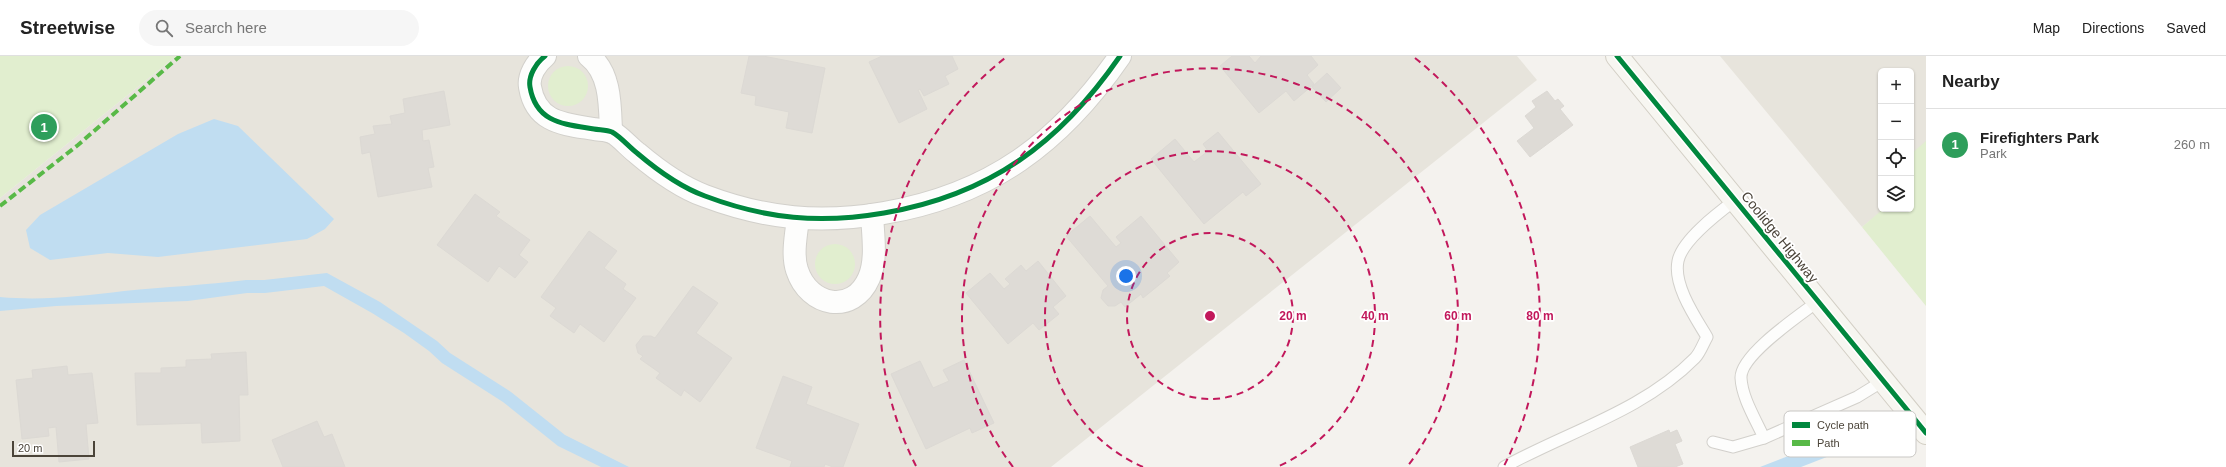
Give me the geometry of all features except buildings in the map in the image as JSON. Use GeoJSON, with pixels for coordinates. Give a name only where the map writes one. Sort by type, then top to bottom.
{"type":"FeatureCollection","features":[{"type":"Feature","properties":{"kind":"street"},"geometry":{"type":"LineString","coordinates":[[545,56],[534,69],[529,84],[535,105],[542,114],[567,124],[611,132],[671,179],[703,196],[743,209],[798,219],[834,220],[918,207],[950,197],[983,183],[1015,163],[1072,117],[1120,56]]}},
{"type":"Feature","properties":{"kind":"street"},"geometry":{"type":"LineString","coordinates":[[589,56],[602,69],[606,81],[610,107],[611,132]]}},
{"type":"Feature","properties":{"kind":"street","name":"Coolidge Highway"},"geometry":{"type":"LineString","coordinates":[[1617,56],[1908,411]]}},
{"type":"Feature","properties":{"kind":"street"},"geometry":{"type":"LineString","coordinates":[[798,219],[795,251],[797,269],[802,282],[810,292],[823,301],[836,302],[850,299],[863,290],[870,278],[873,266],[872,215]]}},
{"type":"Feature","properties":{"kind":"street","name":"Coolidge Highway"},"geometry":{"type":"LineString","coordinates":[[1916,421],[1926,433]]}},
{"type":"Feature","properties":{"kind":"lane"},"geometry":{"type":"LineString","coordinates":[[1504,467],[1540,447],[1599,422],[1649,395],[1696,358],[1707,337],[1685,298],[1680,281],[1678,260],[1689,242],[1703,226],[1734,200]]}},
{"type":"Feature","properties":{"kind":"lane"},"geometry":{"type":"LineString","coordinates":[[1764,438],[1743,391],[1741,377],[1750,358],[1770,338],[1817,302]]}},
{"type":"Feature","properties":{"kind":"lane"},"geometry":{"type":"LineString","coordinates":[[1824,411],[1857,396],[1883,381]]}},
{"type":"Feature","properties":{"kind":"lane"},"geometry":{"type":"LineString","coordinates":[[1713,442],[1733,447],[1764,438],[1784,429]]}},
{"type":"Feature","properties":{"kind":"shaded area"},"geometry":{"type":"Polygon","coordinates":[[[176,56],[1517,56],[1537,80],[1051,467],[0,467],[0,198],[176,56]]]}},
{"type":"Feature","properties":{"kind":"shaded area"},"geometry":{"type":"Polygon","coordinates":[[[1720,56],[1926,56],[1926,174],[1914,184],[1914,68],[1878,68],[1878,212],[1880,212],[1862,227],[1720,56]]]}},
{"type":"Feature","properties":{"kind":"green space"},"geometry":{"type":"Polygon","coordinates":[[[0,56],[176,56],[0,198],[0,56]]]}},
{"type":"Feature","properties":{"kind":"green space"},"geometry":{"type":"Polygon","coordinates":[[[568,66],[576,68],[582,72],[586,78],[588,86],[586,94],[582,100],[576,104],[568,106],[560,104],[554,100],[550,94],[548,86],[550,78],[554,72],[560,68],[568,66]]]}},
{"type":"Feature","properties":{"kind":"green space"},"geometry":{"type":"Polygon","coordinates":[[[1926,141],[1926,306],[1862,227],[1880,212],[1914,212],[1914,151],[1926,141]]]}},
{"type":"Feature","properties":{"kind":"green space"},"geometry":{"type":"Polygon","coordinates":[[[835,244],[843,246],[849,250],[853,256],[855,264],[853,272],[849,278],[843,282],[835,284],[827,282],[821,278],[817,272],[815,264],[817,256],[821,250],[827,246],[835,244]]]}},
{"type":"Feature","properties":{"kind":"water"},"geometry":{"type":"Polygon","coordinates":[[[214,119],[238,126],[334,219],[325,229],[307,239],[158,257],[108,253],[50,260],[30,248],[26,230],[40,215],[178,134],[214,119]]]}},
{"type":"Feature","properties":{"kind":"water"},"geometry":{"type":"Polygon","coordinates":[[[327,273],[380,302],[437,341],[450,353],[511,392],[565,435],[629,467],[601,467],[558,446],[503,402],[442,363],[429,351],[404,333],[324,286],[265,293],[247,293],[188,301],[56,306],[0,311],[0,297],[32,298],[93,295],[327,273]]]}},
{"type":"Feature","properties":{"kind":"water"},"geometry":{"type":"Polygon","coordinates":[[[1786,457],[1827,457],[1801,467],[1760,467],[1786,457]]]}},
{"type":"Feature","properties":{"kind":"marked path"},"geometry":{"type":"LineString","coordinates":[[0,206],[78,145],[180,56]]}},
{"type":"Feature","properties":{"kind":"cycle path"},"geometry":{"type":"LineString","coordinates":[[545,56],[531,74],[530,87],[533,99],[538,108],[553,120],[612,132],[669,178],[705,196],[750,210],[815,219],[884,213],[922,205],[957,193],[989,178],[1019,160],[1047,139],[1073,115],[1097,87],[1120,56]]}},
{"type":"Feature","properties":{"kind":"cycle path"},"geometry":{"type":"LineString","coordinates":[[1617,56],[1908,411]]}},
{"type":"Feature","properties":{"kind":"cycle path"},"geometry":{"type":"LineString","coordinates":[[1916,421],[1926,433]]}},
{"type":"Feature","properties":{"kind":"place","name":"Firefighters Park"},"geometry":{"type":"Point","coordinates":[44,127]}}]}
